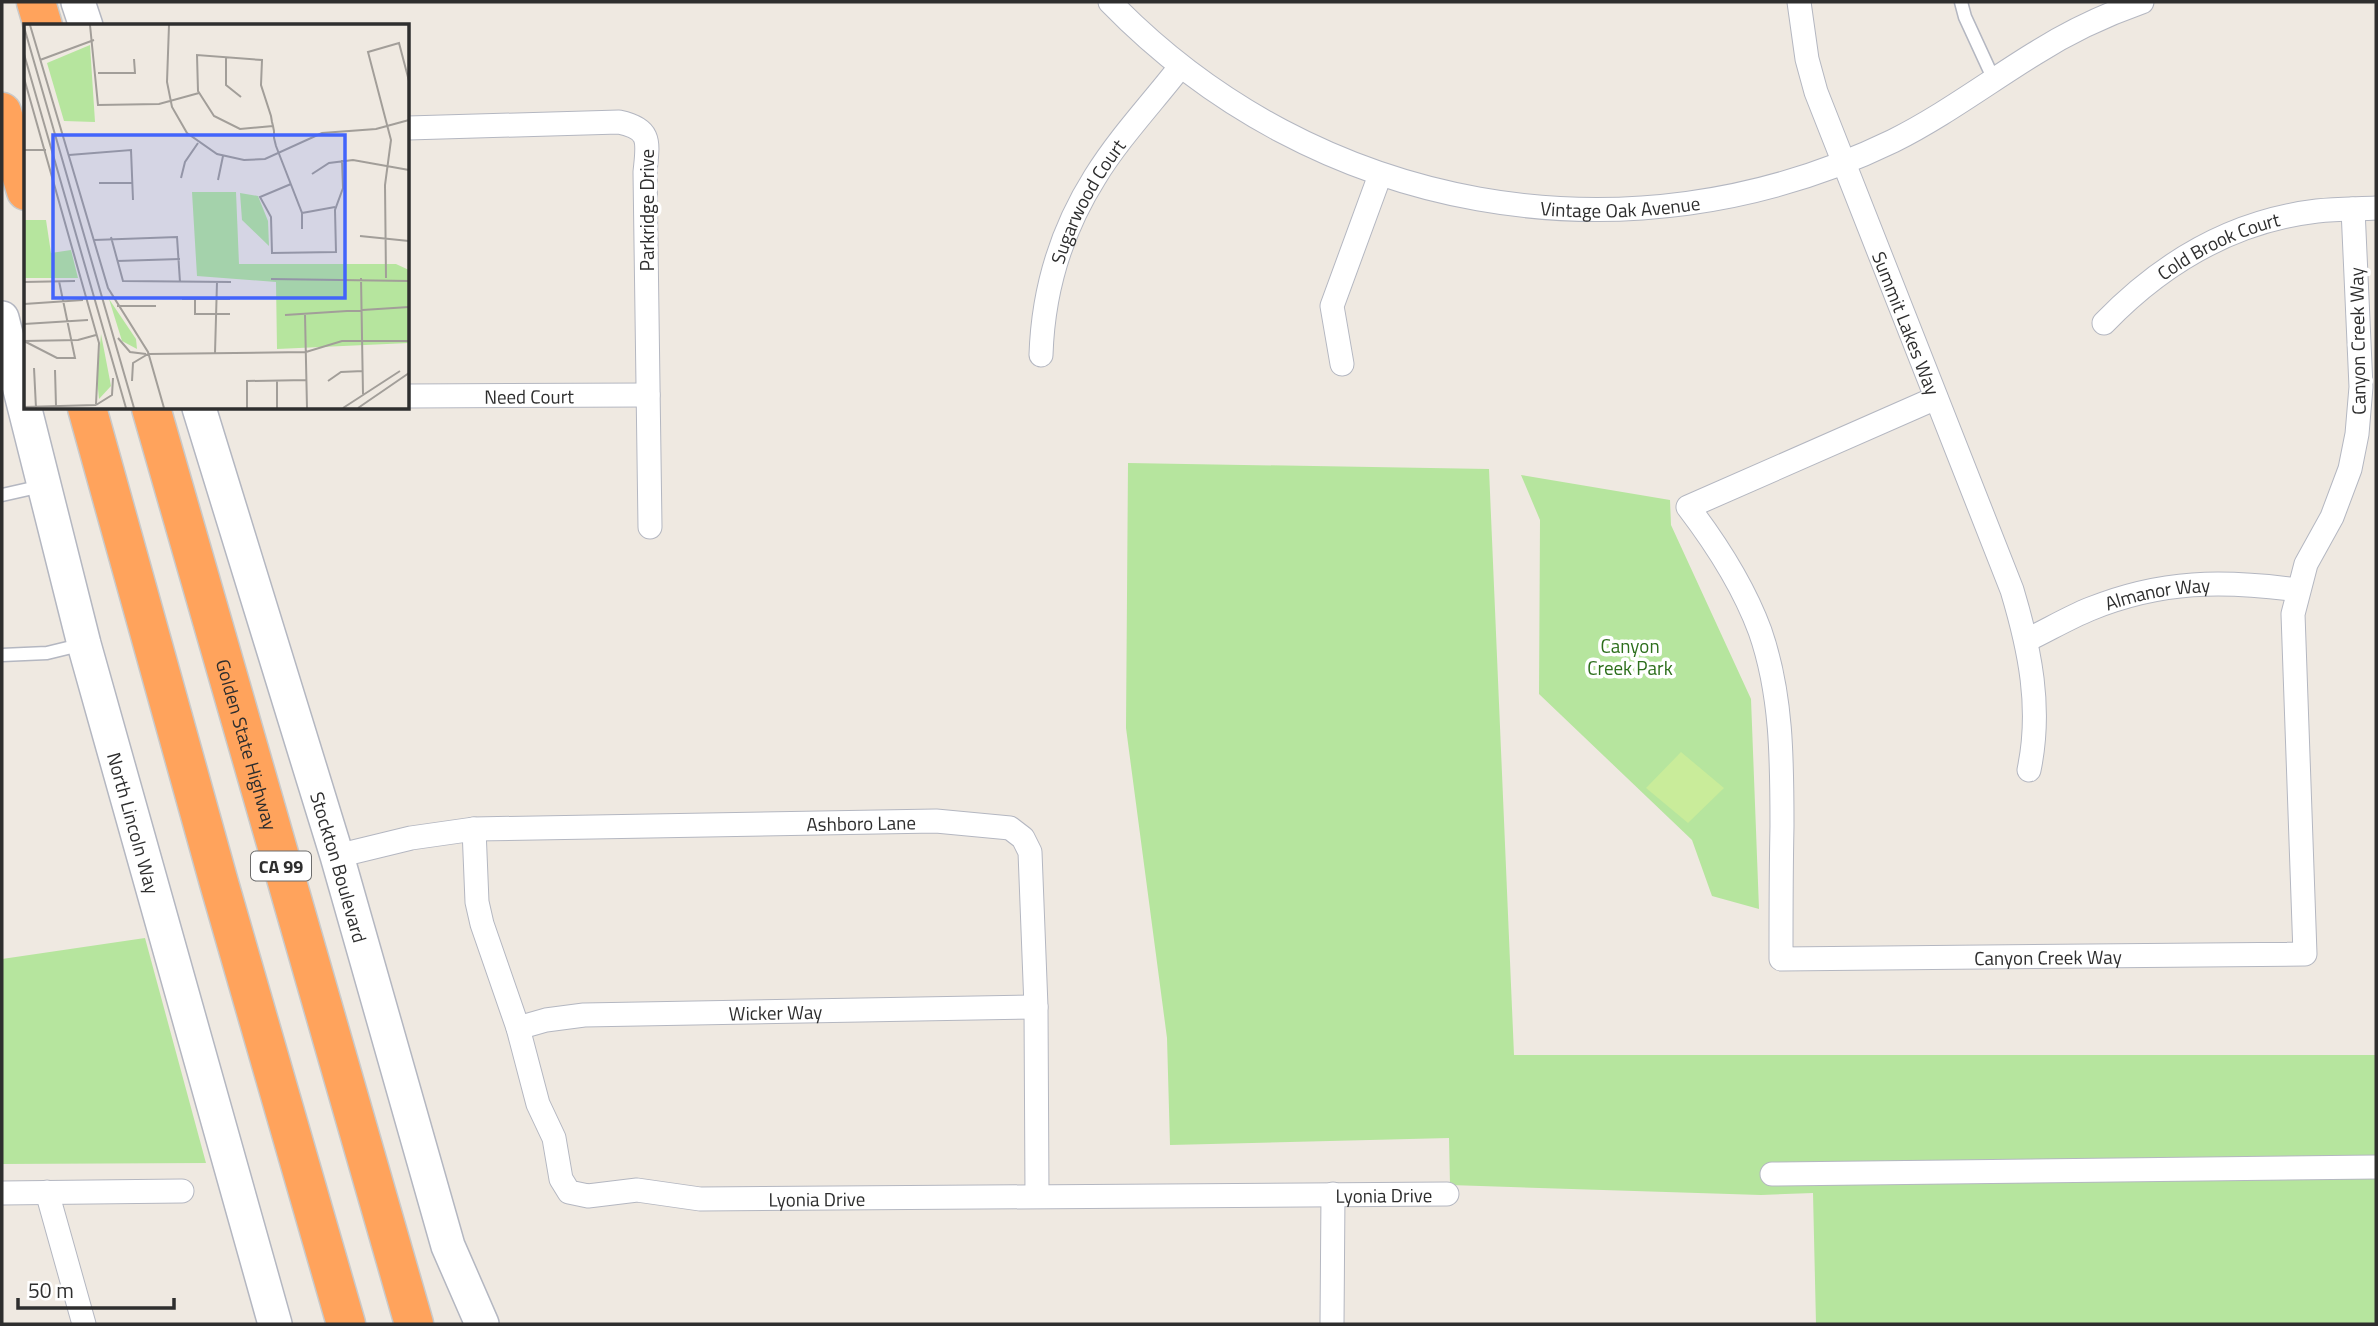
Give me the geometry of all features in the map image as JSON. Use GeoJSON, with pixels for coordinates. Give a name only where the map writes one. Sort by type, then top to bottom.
{"type":"FeatureCollection","features":[{"type":"Feature","properties":{"kind":"highway"},"geometry":{"type":"LineString","coordinates":[[36,2],[42,24]]}},
{"type":"Feature","properties":{"kind":"highway"},"geometry":{"type":"LineString","coordinates":[[2,112],[24,184]]}},
{"type":"Feature","properties":{"kind":"highway"},"geometry":{"type":"LineString","coordinates":[[88,410],[219,883],[346,1324]]}},
{"type":"Feature","properties":{"kind":"highway","name":"Golden State Highway"},"geometry":{"type":"LineString","coordinates":[[152,410],[414,1324]]}},
{"type":"Feature","properties":{"kind":"street"},"geometry":{"type":"LineString","coordinates":[[78,2],[85,24]]}},
{"type":"Feature","properties":{"kind":"street","name":"Vintage Oak Avenue"},"geometry":{"type":"LineString","coordinates":[[1110,2],[1133,26],[1180,66],[1225,99],[1275,129],[1338,159],[1438,192],[1495,203],[1553,209],[1612,210],[1670,206],[1728,197],[1785,183],[1843,163],[1894,140],[1945,112],[2057,41],[2091,23],[2142,2]]}},
{"type":"Feature","properties":{"kind":"street","name":"Summit Lakes Way"},"geometry":{"type":"LineString","coordinates":[[1799,2],[1807,59],[1816,92],[2012,590],[2027,640],[2035,711],[2035,744],[2029,770]]}},
{"type":"Feature","properties":{"kind":"street","name":"Sugarwood Court"},"geometry":{"type":"LineString","coordinates":[[1041,355],[1049,287],[1072,218],[1095,176],[1180,66]]}},
{"type":"Feature","properties":{"kind":"street","name":"Parkridge Drive"},"geometry":{"type":"LineString","coordinates":[[410,128],[619,122],[634,125],[644,133],[648,144],[645,172],[650,527]]}},
{"type":"Feature","properties":{"kind":"street"},"geometry":{"type":"LineString","coordinates":[[1342,364],[1332,306],[1380,175]]}},
{"type":"Feature","properties":{"kind":"street","name":"Cold Brook Court"},"geometry":{"type":"LineString","coordinates":[[2104,323],[2156,275],[2214,240],[2279,218],[2318,211],[2376,208]]}},
{"type":"Feature","properties":{"kind":"street","name":"Canyon Creek Way"},"geometry":{"type":"LineString","coordinates":[[1936,398],[1688,507],[1717,545],[1741,587],[1760,631],[1771,670],[1779,717],[1782,758],[1780,960],[2305,954],[2293,636],[2298,590],[2306,564],[2332,517],[2350,469],[2357,434],[2361,387],[2353,209]]}},
{"type":"Feature","properties":{"kind":"street","name":"North Lincoln Way"},"geometry":{"type":"LineString","coordinates":[[3,328],[24,405]]}},
{"type":"Feature","properties":{"kind":"street","name":"Need Court"},"geometry":{"type":"LineString","coordinates":[[410,396],[648,395]]}},
{"type":"Feature","properties":{"kind":"street","name":"North Lincoln Way"},"geometry":{"type":"LineString","coordinates":[[25,410],[84,644],[275,1324]]}},
{"type":"Feature","properties":{"kind":"street","name":"Stockton Boulevard"},"geometry":{"type":"LineString","coordinates":[[200,410],[337,856],[448,1246],[482,1324]]}},
{"type":"Feature","properties":{"kind":"street","name":"Almanor Way"},"geometry":{"type":"LineString","coordinates":[[2027,640],[2088,610],[2158,588],[2225,582],[2298,590]]}},
{"type":"Feature","properties":{"kind":"street","name":"Ashboro Lane"},"geometry":{"type":"LineString","coordinates":[[337,856],[411,838],[474,830],[936,821],[1010,828],[1023,838],[1030,852],[1036,1007],[1037,1195]]}},
{"type":"Feature","properties":{"kind":"street","name":"Lyonia Drive"},"geometry":{"type":"LineString","coordinates":[[474,830],[477,902],[482,924],[518,1028],[538,1104],[554,1139],[561,1180],[569,1192],[587,1196],[637,1190],[700,1199],[1447,1194]]}},
{"type":"Feature","properties":{"kind":"street","name":"Wicker Way"},"geometry":{"type":"LineString","coordinates":[[518,1028],[546,1020],[584,1015],[1036,1007]]}},
{"type":"Feature","properties":{"kind":"street"},"geometry":{"type":"LineString","coordinates":[[1772,1174],[2376,1167]]}},
{"type":"Feature","properties":{"kind":"street"},"geometry":{"type":"LineString","coordinates":[[2,1193],[182,1191]]}},
{"type":"Feature","properties":{"kind":"street"},"geometry":{"type":"LineString","coordinates":[[47,1192],[84,1324]]}},
{"type":"Feature","properties":{"kind":"street"},"geometry":{"type":"LineString","coordinates":[[1332,1194],[1332,1324]]}},
{"type":"Feature","properties":{"kind":"lane"},"geometry":{"type":"LineString","coordinates":[[1961,2],[1994,80]]}},
{"type":"Feature","properties":{"kind":"lane"},"geometry":{"type":"LineString","coordinates":[[2,495],[46,486]]}},
{"type":"Feature","properties":{"kind":"lane"},"geometry":{"type":"LineString","coordinates":[[2,655],[47,653],[84,644]]}},
{"type":"Feature","properties":{"kind":"green space"},"geometry":{"type":"Polygon","coordinates":[[[1128,463],[1489,469],[1514,1055],[2376,1055],[2376,1324],[1816,1324],[1813,1193],[1761,1195],[1450,1185],[1449,1138],[1170,1145],[1167,1038],[1126,728],[1128,463]]]}},
{"type":"Feature","properties":{"kind":"green space","name":"Canyon Creek Park"},"geometry":{"type":"Polygon","coordinates":[[[1521,475],[1670,500],[1671,525],[1751,699],[1759,909],[1712,896],[1692,840],[1539,694],[1540,520],[1521,475]]]}},
{"type":"Feature","properties":{"kind":"green space"},"geometry":{"type":"Polygon","coordinates":[[[1681,752],[1724,788],[1688,823],[1646,788],[1681,752]]]}},
{"type":"Feature","properties":{"kind":"green space"},"geometry":{"type":"Polygon","coordinates":[[[145,938],[206,1163],[2,1164],[2,959],[145,938]]]}}]}
